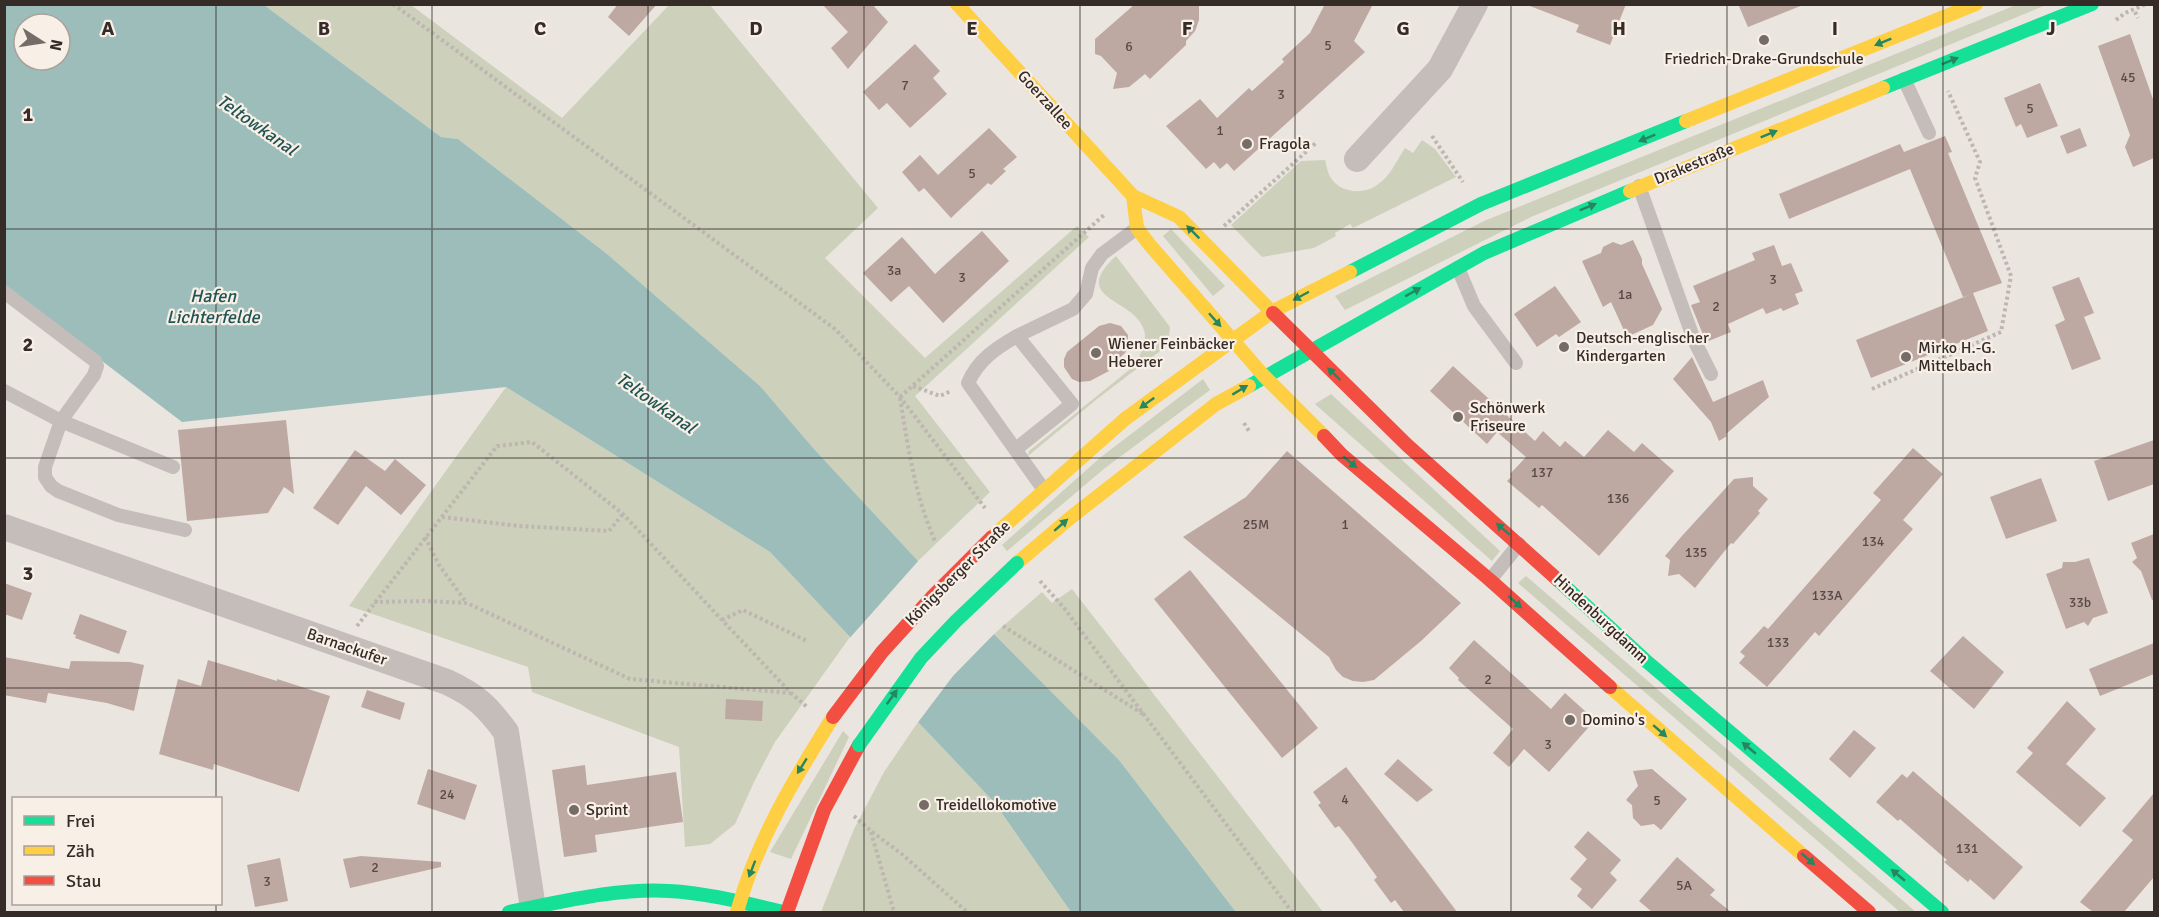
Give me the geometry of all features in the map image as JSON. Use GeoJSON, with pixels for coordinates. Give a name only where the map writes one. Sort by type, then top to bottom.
{"type":"FeatureCollection","features":[{"type":"Feature","properties":{"kind":"main road","name":"Goerzallee"},"geometry":{"type":"LineString","coordinates":[[957,4],[1133,196],[1179,218],[1272,311]]}},
{"type":"Feature","properties":{"kind":"main road"},"geometry":{"type":"LineString","coordinates":[[1272,311],[1481,204],[1976,4]]}},
{"type":"Feature","properties":{"kind":"main road","name":"Drakestraße"},"geometry":{"type":"LineString","coordinates":[[1309,350],[1458,267],[1562,218],[2092,4]]}},
{"type":"Feature","properties":{"kind":"main road"},"geometry":{"type":"LineString","coordinates":[[1133,196],[1137,228],[1197,301],[1264,376],[1342,455],[1490,580],[1869,912]]}},
{"type":"Feature","properties":{"kind":"main road","name":"Königsberger Straße"},"geometry":{"type":"LineString","coordinates":[[738,908],[764,837],[786,794],[833,717],[882,652],[933,596],[992,537],[1125,419],[1272,311]]}},
{"type":"Feature","properties":{"kind":"main road","name":"Hindenburgdamm"},"geometry":{"type":"LineString","coordinates":[[1272,311],[1407,445],[1645,660],[1942,912]]}},
{"type":"Feature","properties":{"kind":"main road","name":"Königsberger Straße"},"geometry":{"type":"LineString","coordinates":[[785,912],[824,810],[859,745],[920,659],[967,608],[1070,518],[1208,410],[1309,350]]}},
{"type":"Feature","properties":{"kind":"main road"},"geometry":{"type":"LineString","coordinates":[[521,910],[571,900],[654,891],[687,892],[738,908],[785,912]]}},
{"type":"Feature","properties":{"kind":"street"},"geometry":{"type":"LineString","coordinates":[[1357,159],[1440,69],[1475,4]]}},
{"type":"Feature","properties":{"kind":"street","name":"Barnackufer"},"geometry":{"type":"LineString","coordinates":[[4,527],[447,682],[466,691],[489,708],[506,732],[521,910]]}},
{"type":"Feature","properties":{"kind":"lane"},"geometry":{"type":"LineString","coordinates":[[1904,79],[1929,133]]}},
{"type":"Feature","properties":{"kind":"lane"},"geometry":{"type":"LineString","coordinates":[[1639,186],[1694,340],[1711,374]]}},
{"type":"Feature","properties":{"kind":"lane"},"geometry":{"type":"LineString","coordinates":[[1044,490],[968,383],[972,373],[998,347],[1073,309],[1086,294],[1092,268],[1102,254],[1137,228]]}},
{"type":"Feature","properties":{"kind":"lane"},"geometry":{"type":"LineString","coordinates":[[1458,267],[1474,306],[1516,363]]}},
{"type":"Feature","properties":{"kind":"lane"},"geometry":{"type":"LineString","coordinates":[[4,292],[95,361],[97,366],[94,375],[61,422],[45,467],[45,477],[51,486],[58,491],[118,515],[185,530]]}},
{"type":"Feature","properties":{"kind":"lane"},"geometry":{"type":"LineString","coordinates":[[1016,449],[1072,404],[1017,336]]}},
{"type":"Feature","properties":{"kind":"lane"},"geometry":{"type":"LineString","coordinates":[[4,392],[61,422],[173,466]]}},
{"type":"Feature","properties":{"kind":"lane"},"geometry":{"type":"LineString","coordinates":[[1490,580],[1519,544]]}},
{"type":"Feature","properties":{"kind":"path"},"geometry":{"type":"LineString","coordinates":[[393,4],[835,329],[900,397],[985,509]]}},
{"type":"Feature","properties":{"kind":"path"},"geometry":{"type":"LineString","coordinates":[[2125,13],[2146,4]]}},
{"type":"Feature","properties":{"kind":"path"},"geometry":{"type":"LineString","coordinates":[[2135,12],[2138,18]]}},
{"type":"Feature","properties":{"kind":"path"},"geometry":{"type":"LineString","coordinates":[[1872,389],[2001,332],[2011,276],[1975,178],[1980,162],[1948,90]]}},
{"type":"Feature","properties":{"kind":"path"},"geometry":{"type":"LineString","coordinates":[[1432,136],[1463,182]]}},
{"type":"Feature","properties":{"kind":"path"},"geometry":{"type":"LineString","coordinates":[[1223,227],[1317,142]]}},
{"type":"Feature","properties":{"kind":"path"},"geometry":{"type":"LineString","coordinates":[[900,397],[1105,214]]}},
{"type":"Feature","properties":{"kind":"path"},"geometry":{"type":"LineString","coordinates":[[913,386],[940,396],[968,383]]}},
{"type":"Feature","properties":{"kind":"path"},"geometry":{"type":"LineString","coordinates":[[900,397],[909,454],[924,517],[935,542]]}},
{"type":"Feature","properties":{"kind":"path"},"geometry":{"type":"LineString","coordinates":[[1244,423],[1249,431]]}},
{"type":"Feature","properties":{"kind":"path"},"geometry":{"type":"LineString","coordinates":[[342,646],[497,446],[532,442],[623,514],[791,693],[810,709]]}},
{"type":"Feature","properties":{"kind":"path"},"geometry":{"type":"LineString","coordinates":[[441,516],[519,526],[609,531],[623,514]]}},
{"type":"Feature","properties":{"kind":"path"},"geometry":{"type":"LineString","coordinates":[[425,537],[439,565],[467,603]]}},
{"type":"Feature","properties":{"kind":"path"},"geometry":{"type":"LineString","coordinates":[[1040,580],[1065,608],[1292,912]]}},
{"type":"Feature","properties":{"kind":"path"},"geometry":{"type":"LineString","coordinates":[[374,602],[467,603],[630,679],[791,693]]}},
{"type":"Feature","properties":{"kind":"path"},"geometry":{"type":"LineString","coordinates":[[722,621],[743,610],[807,641]]}},
{"type":"Feature","properties":{"kind":"path"},"geometry":{"type":"LineString","coordinates":[[1003,626],[1146,716]]}},
{"type":"Feature","properties":{"kind":"path"},"geometry":{"type":"LineString","coordinates":[[854,816],[903,855],[966,912]]}},
{"type":"Feature","properties":{"kind":"path"},"geometry":{"type":"LineString","coordinates":[[871,831],[894,912]]}},
{"type":"Feature","properties":{"kind":"green space"},"geometry":{"type":"Polygon","coordinates":[[[264,5],[411,5],[562,118],[669,5],[710,5],[878,208],[825,258],[925,358],[1077,226],[1089,237],[915,396],[990,492],[918,561],[814,449],[760,386],[607,254],[458,139],[441,137],[264,5]]]}},
{"type":"Feature","properties":{"kind":"green space"},"geometry":{"type":"Polygon","coordinates":[[[2016,5],[2046,5],[1531,217],[1345,310],[1335,296],[1484,221],[2016,5]]]}},
{"type":"Feature","properties":{"kind":"green space"},"geometry":{"type":"Polygon","coordinates":[[[1422,140],[1435,149],[1456,177],[1353,228],[1350,224],[1335,233],[1336,236],[1314,248],[1262,257],[1231,225],[1301,161],[1325,160],[1331,178],[1340,187],[1352,191],[1366,190],[1386,178],[1405,148],[1413,153],[1422,140]]]}},
{"type":"Feature","properties":{"kind":"green space"},"geometry":{"type":"Polygon","coordinates":[[[1171,229],[1225,286],[1213,296],[1163,236],[1171,229]]]}},
{"type":"Feature","properties":{"kind":"green space"},"geometry":{"type":"Polygon","coordinates":[[[1116,256],[1170,327],[1168,345],[1028,456],[1029,451],[1134,366],[1141,353],[1145,335],[1138,319],[1101,290],[1099,282],[1103,270],[1116,256]]]}},
{"type":"Feature","properties":{"kind":"green space"},"geometry":{"type":"Polygon","coordinates":[[[1203,379],[1210,390],[1105,468],[1007,551],[1002,545],[1101,457],[1203,379]]]}},
{"type":"Feature","properties":{"kind":"green space"},"geometry":{"type":"Polygon","coordinates":[[[506,387],[770,552],[850,637],[775,742],[735,824],[710,844],[685,847],[679,747],[532,692],[528,667],[349,606],[506,387]]]}},
{"type":"Feature","properties":{"kind":"green space"},"geometry":{"type":"Polygon","coordinates":[[[1331,394],[1500,551],[1492,561],[1315,404],[1331,394]]]}},
{"type":"Feature","properties":{"kind":"green space"},"geometry":{"type":"Polygon","coordinates":[[[1526,576],[1916,912],[1900,912],[1518,583],[1526,576]]]}},
{"type":"Feature","properties":{"kind":"green space"},"geometry":{"type":"Polygon","coordinates":[[[1072,589],[1323,912],[1236,912],[1119,760],[994,634],[1042,592],[1052,603],[1072,589]]]}},
{"type":"Feature","properties":{"kind":"green space"},"geometry":{"type":"Polygon","coordinates":[[[918,722],[994,802],[1071,912],[821,912],[854,829],[884,772],[918,722]]]}},
{"type":"Feature","properties":{"kind":"green space"},"geometry":{"type":"Polygon","coordinates":[[[843,731],[849,737],[791,859],[770,852],[843,731]]]}},
{"type":"Feature","properties":{"kind":"water"},"geometry":{"type":"Polygon","coordinates":[[[4,5],[264,5],[441,137],[458,139],[607,254],[760,386],[814,449],[918,561],[1119,760],[1236,912],[1071,912],[994,802],[918,722],[850,637],[770,552],[506,387],[182,422],[5,287],[4,5]]]}},
{"type":"Feature","properties":{"kind":"pier"},"geometry":{"type":"Polygon","coordinates":[[[920,559],[996,632],[953,676],[916,725],[848,640],[920,559]]]}},
{"type":"Feature","properties":{"kind":"building"},"geometry":{"type":"Polygon","coordinates":[[[618,4],[657,4],[629,36],[608,17],[618,4]]]}},
{"type":"Feature","properties":{"kind":"building"},"geometry":{"type":"Polygon","coordinates":[[[822,4],[872,4],[888,22],[848,69],[831,48],[848,32],[822,4]]]}},
{"type":"Feature","properties":{"kind":"building"},"geometry":{"type":"Polygon","coordinates":[[[1135,4],[1199,4],[1199,20],[1195,31],[1186,41],[1186,45],[1150,79],[1145,74],[1129,87],[1113,89],[1117,73],[1101,56],[1095,54],[1095,39],[1135,4]]]}},
{"type":"Feature","properties":{"kind":"building"},"geometry":{"type":"Polygon","coordinates":[[[1325,4],[1373,4],[1354,41],[1365,52],[1234,171],[1227,163],[1220,169],[1214,162],[1206,169],[1166,126],[1200,99],[1217,118],[1249,88],[1252,91],[1284,62],[1282,59],[1310,33],[1325,4]]]}},
{"type":"Feature","properties":{"kind":"building"},"geometry":{"type":"Polygon","coordinates":[[[1531,4],[1626,4],[1610,45],[1576,32],[1579,25],[1530,6],[1531,4]]]}},
{"type":"Feature","properties":{"kind":"building"},"geometry":{"type":"Polygon","coordinates":[[[1738,4],[1802,4],[1803,5],[1748,27],[1738,4]]]}},
{"type":"Feature","properties":{"kind":"building"},"geometry":{"type":"Polygon","coordinates":[[[2130,34],[2154,102],[2154,158],[2133,167],[2125,147],[2130,135],[2098,46],[2130,34]]]}},
{"type":"Feature","properties":{"kind":"building"},"geometry":{"type":"Polygon","coordinates":[[[915,44],[940,71],[933,78],[947,94],[910,128],[887,103],[879,110],[863,92],[915,44]]]}},
{"type":"Feature","properties":{"kind":"building"},"geometry":{"type":"Polygon","coordinates":[[[2040,83],[2058,126],[2027,138],[2021,124],[2016,127],[2004,98],[2040,83]]]}},
{"type":"Feature","properties":{"kind":"building"},"geometry":{"type":"Polygon","coordinates":[[[989,128],[1017,157],[1003,169],[1006,171],[991,185],[988,183],[951,218],[924,188],[919,192],[902,172],[920,155],[938,175],[989,128]]]}},
{"type":"Feature","properties":{"kind":"building"},"geometry":{"type":"Polygon","coordinates":[[[2080,128],[2087,146],[2067,154],[2060,136],[2080,128]]]}},
{"type":"Feature","properties":{"kind":"building"},"geometry":{"type":"Polygon","coordinates":[[[1945,136],[1952,152],[1948,153],[2002,283],[1973,293],[1988,331],[1871,378],[1856,340],[1969,295],[1963,297],[1910,169],[1789,219],[1779,194],[1900,144],[1904,152],[1945,136]]]}},
{"type":"Feature","properties":{"kind":"building"},"geometry":{"type":"Polygon","coordinates":[[[982,231],[1009,261],[943,323],[909,286],[891,302],[863,273],[902,237],[935,274],[982,231]]]}},
{"type":"Feature","properties":{"kind":"building"},"geometry":{"type":"Polygon","coordinates":[[[1633,240],[1662,309],[1653,325],[1627,337],[1611,302],[1603,307],[1582,261],[1601,253],[1603,247],[1613,242],[1621,245],[1633,240]]]}},
{"type":"Feature","properties":{"kind":"building"},"geometry":{"type":"Polygon","coordinates":[[[1774,245],[1782,266],[1791,263],[1803,291],[1795,294],[1799,304],[1783,311],[1781,308],[1766,314],[1763,308],[1728,324],[1731,332],[1706,342],[1691,305],[1700,302],[1693,286],[1755,260],[1752,253],[1774,245]]]}},
{"type":"Feature","properties":{"kind":"building"},"geometry":{"type":"Polygon","coordinates":[[[2079,277],[2094,313],[2084,317],[2101,359],[2072,370],[2055,325],[2065,320],[2052,287],[2079,277]]]}},
{"type":"Feature","properties":{"kind":"building"},"geometry":{"type":"Polygon","coordinates":[[[1555,286],[1581,322],[1559,337],[1556,334],[1537,347],[1514,314],[1555,286]]]}},
{"type":"Feature","properties":{"kind":"building","name":"Wiener Feinbäcker Heberer"},"geometry":{"type":"Polygon","coordinates":[[[1110,323],[1121,326],[1128,335],[1128,347],[1125,353],[1107,369],[1109,371],[1090,381],[1079,382],[1072,379],[1064,367],[1067,352],[1099,326],[1110,323]]]}},
{"type":"Feature","properties":{"kind":"building"},"geometry":{"type":"Polygon","coordinates":[[[1692,357],[1713,402],[1763,380],[1769,397],[1719,441],[1711,422],[1673,379],[1692,357]]]}},
{"type":"Feature","properties":{"kind":"building"},"geometry":{"type":"Polygon","coordinates":[[[1453,366],[1535,441],[1543,431],[1560,447],[1565,441],[1584,457],[1608,430],[1634,452],[1642,443],[1674,471],[1599,556],[1542,505],[1539,508],[1507,481],[1511,477],[1510,474],[1526,457],[1497,432],[1487,444],[1430,391],[1453,366]]]}},
{"type":"Feature","properties":{"kind":"building"},"geometry":{"type":"Polygon","coordinates":[[[286,420],[294,494],[284,487],[268,513],[187,521],[178,430],[286,420]]]}},
{"type":"Feature","properties":{"kind":"building"},"geometry":{"type":"Polygon","coordinates":[[[2154,440],[2154,484],[2108,501],[2094,461],[2154,440]]]}},
{"type":"Feature","properties":{"kind":"building"},"geometry":{"type":"Polygon","coordinates":[[[1913,448],[1943,474],[1903,520],[1913,529],[1819,636],[1815,632],[1767,687],[1739,663],[1745,656],[1740,652],[1764,626],[1768,629],[1881,500],[1873,493],[1913,448]]]}},
{"type":"Feature","properties":{"kind":"building"},"geometry":{"type":"Polygon","coordinates":[[[355,450],[385,471],[395,459],[426,485],[401,515],[366,486],[338,525],[313,508],[355,450]]]}},
{"type":"Feature","properties":{"kind":"building"},"geometry":{"type":"Polygon","coordinates":[[[1287,451],[1461,603],[1421,641],[1374,680],[1363,682],[1343,677],[1329,657],[1183,537],[1246,497],[1287,451]]]}},
{"type":"Feature","properties":{"kind":"building"},"geometry":{"type":"Polygon","coordinates":[[[1753,477],[1753,486],[1768,499],[1758,511],[1760,513],[1733,544],[1731,543],[1695,588],[1679,574],[1668,576],[1670,560],[1665,556],[1681,537],[1734,479],[1753,477]]]}},
{"type":"Feature","properties":{"kind":"building"},"geometry":{"type":"Polygon","coordinates":[[[2041,478],[2057,521],[2006,539],[1990,497],[2041,478]]]}},
{"type":"Feature","properties":{"kind":"building"},"geometry":{"type":"Polygon","coordinates":[[[2154,534],[2154,600],[2152,600],[2141,571],[2132,562],[2137,558],[2131,543],[2154,534]]]}},
{"type":"Feature","properties":{"kind":"building"},"geometry":{"type":"Polygon","coordinates":[[[2089,558],[2108,613],[2093,618],[2088,626],[2084,622],[2066,629],[2046,574],[2062,568],[2063,562],[2075,562],[2089,558]]]}},
{"type":"Feature","properties":{"kind":"building"},"geometry":{"type":"Polygon","coordinates":[[[1190,570],[1318,728],[1282,758],[1154,599],[1190,570]]]}},
{"type":"Feature","properties":{"kind":"building"},"geometry":{"type":"Polygon","coordinates":[[[4,583],[32,593],[22,620],[4,614],[4,583]]]}},
{"type":"Feature","properties":{"kind":"building"},"geometry":{"type":"Polygon","coordinates":[[[80,614],[127,631],[119,654],[75,638],[76,635],[73,634],[80,614]]]}},
{"type":"Feature","properties":{"kind":"building"},"geometry":{"type":"Polygon","coordinates":[[[1963,636],[2004,672],[1974,709],[1930,671],[1963,636]]]}},
{"type":"Feature","properties":{"kind":"building"},"geometry":{"type":"Polygon","coordinates":[[[1474,640],[1551,709],[1565,693],[1595,720],[1549,772],[1524,749],[1509,767],[1493,753],[1513,729],[1458,680],[1459,678],[1449,668],[1474,640]]]}},
{"type":"Feature","properties":{"kind":"building"},"geometry":{"type":"Polygon","coordinates":[[[2154,643],[2154,674],[2100,696],[2089,669],[2154,643]]]}},
{"type":"Feature","properties":{"kind":"building"},"geometry":{"type":"Polygon","coordinates":[[[4,657],[69,669],[71,661],[130,662],[144,665],[134,711],[107,703],[48,693],[46,703],[4,695],[4,657]]]}},
{"type":"Feature","properties":{"kind":"building"},"geometry":{"type":"Polygon","coordinates":[[[208,660],[330,696],[299,792],[214,764],[213,770],[159,754],[178,679],[201,686],[208,660]]]}},
{"type":"Feature","properties":{"kind":"building"},"geometry":{"type":"Polygon","coordinates":[[[367,690],[405,703],[400,720],[361,707],[367,690]]]}},
{"type":"Feature","properties":{"kind":"building"},"geometry":{"type":"Polygon","coordinates":[[[726,699],[763,701],[762,721],[725,719],[726,699]]]}},
{"type":"Feature","properties":{"kind":"building"},"geometry":{"type":"Polygon","coordinates":[[[2067,701],[2096,729],[2066,764],[2106,798],[2080,827],[2016,772],[2033,753],[2027,748],[2067,701]]]}},
{"type":"Feature","properties":{"kind":"building"},"geometry":{"type":"Polygon","coordinates":[[[1854,730],[1876,748],[1850,778],[1829,759],[1854,730]]]}},
{"type":"Feature","properties":{"kind":"building"},"geometry":{"type":"Polygon","coordinates":[[[1398,759],[1433,790],[1417,802],[1384,774],[1398,759]]]}},
{"type":"Feature","properties":{"kind":"building"},"geometry":{"type":"Polygon","coordinates":[[[585,765],[587,785],[676,772],[683,822],[595,835],[597,852],[564,857],[552,770],[585,765]]]}},
{"type":"Feature","properties":{"kind":"building"},"geometry":{"type":"Polygon","coordinates":[[[1346,767],[1457,912],[1404,912],[1395,900],[1391,903],[1374,880],[1377,877],[1339,826],[1335,828],[1318,805],[1321,803],[1313,792],[1346,767]]]}},
{"type":"Feature","properties":{"kind":"building"},"geometry":{"type":"Polygon","coordinates":[[[428,769],[477,785],[465,820],[417,804],[428,769]]]}},
{"type":"Feature","properties":{"kind":"building"},"geometry":{"type":"Polygon","coordinates":[[[1652,769],[1687,799],[1661,830],[1654,824],[1641,826],[1633,818],[1632,805],[1626,800],[1638,786],[1633,771],[1652,769]]]}},
{"type":"Feature","properties":{"kind":"building"},"geometry":{"type":"Polygon","coordinates":[[[1913,771],[2023,867],[1994,900],[1970,879],[1968,882],[1944,862],[1947,860],[1900,819],[1898,821],[1876,802],[1902,774],[1907,778],[1913,771]]]}},
{"type":"Feature","properties":{"kind":"building"},"geometry":{"type":"Polygon","coordinates":[[[2154,793],[2154,877],[2124,912],[2093,912],[2080,902],[2133,840],[2122,831],[2154,793]]]}},
{"type":"Feature","properties":{"kind":"building"},"geometry":{"type":"Polygon","coordinates":[[[1588,831],[1621,860],[1610,873],[1617,880],[1592,909],[1577,896],[1582,889],[1570,879],[1587,859],[1574,847],[1588,831]]]}},
{"type":"Feature","properties":{"kind":"building"},"geometry":{"type":"Polygon","coordinates":[[[361,856],[441,862],[441,867],[350,888],[343,859],[361,856]]]}},
{"type":"Feature","properties":{"kind":"building"},"geometry":{"type":"Polygon","coordinates":[[[1677,857],[1715,890],[1710,895],[1731,912],[1652,912],[1639,901],[1677,857]]]}},
{"type":"Feature","properties":{"kind":"building"},"geometry":{"type":"Polygon","coordinates":[[[280,858],[288,901],[255,907],[247,865],[280,858]]]}},
{"type":"Feature","properties":{"kind":"traffic: fast"},"geometry":{"type":"LineString","coordinates":[[1883,88],[2092,4]]}},
{"type":"Feature","properties":{"kind":"traffic: fast"},"geometry":{"type":"LineString","coordinates":[[1350,272],[1481,204],[1686,121]]}},
{"type":"Feature","properties":{"kind":"traffic: fast"},"geometry":{"type":"LineString","coordinates":[[1249,386],[1484,253],[1630,191]]}},
{"type":"Feature","properties":{"kind":"traffic: fast"},"geometry":{"type":"LineString","coordinates":[[859,745],[921,658],[1017,563]]}},
{"type":"Feature","properties":{"kind":"traffic: fast"},"geometry":{"type":"LineString","coordinates":[[1558,580],[1645,660],[1942,912]]}},
{"type":"Feature","properties":{"kind":"traffic: fast"},"geometry":{"type":"LineString","coordinates":[[509,912],[589,897],[649,891],[698,894],[783,912]]}},
{"type":"Feature","properties":{"kind":"traffic: slow"},"geometry":{"type":"LineString","coordinates":[[957,4],[1133,196],[1179,217],[1273,313]]}},
{"type":"Feature","properties":{"kind":"traffic: slow"},"geometry":{"type":"LineString","coordinates":[[1686,121],[1976,4]]}},
{"type":"Feature","properties":{"kind":"traffic: slow"},"geometry":{"type":"LineString","coordinates":[[1630,191],[1883,88]]}},
{"type":"Feature","properties":{"kind":"traffic: slow"},"geometry":{"type":"LineString","coordinates":[[1133,196],[1137,228],[1149,244],[1264,376],[1324,436]]}},
{"type":"Feature","properties":{"kind":"traffic: slow"},"geometry":{"type":"LineString","coordinates":[[992,537],[1125,419],[1273,311],[1350,272]]}},
{"type":"Feature","properties":{"kind":"traffic: slow"},"geometry":{"type":"LineString","coordinates":[[1017,563],[1070,518],[1216,404],[1249,386]]}},
{"type":"Feature","properties":{"kind":"traffic: slow"},"geometry":{"type":"LineString","coordinates":[[1610,687],[1804,856]]}},
{"type":"Feature","properties":{"kind":"traffic: slow"},"geometry":{"type":"LineString","coordinates":[[737,912],[745,885],[766,835],[804,764],[833,717]]}},
{"type":"Feature","properties":{"kind":"traffic: jam"},"geometry":{"type":"LineString","coordinates":[[1273,313],[1407,445],[1558,580]]}},
{"type":"Feature","properties":{"kind":"traffic: jam"},"geometry":{"type":"LineString","coordinates":[[1324,436],[1342,455],[1490,580],[1610,687]]}},
{"type":"Feature","properties":{"kind":"traffic: jam"},"geometry":{"type":"LineString","coordinates":[[833,717],[882,652],[933,596],[992,537]]}},
{"type":"Feature","properties":{"kind":"traffic: jam"},"geometry":{"type":"LineString","coordinates":[[787,912],[824,810],[859,745]]}},
{"type":"Feature","properties":{"kind":"traffic: jam"},"geometry":{"type":"LineString","coordinates":[[1804,856],[1869,912]]}},
{"type":"Feature","properties":{"kind":"place","name":"Friedrich-Drake-Grundschule"},"geometry":{"type":"Point","coordinates":[1764,40]}},
{"type":"Feature","properties":{"kind":"place","name":"Fragola"},"geometry":{"type":"Point","coordinates":[1247,144]}},
{"type":"Feature","properties":{"kind":"place","name":"Deutsch-englischer Kindergarten"},"geometry":{"type":"Point","coordinates":[1564,347]}},
{"type":"Feature","properties":{"kind":"place","name":"Wiener Feinbäcker Heberer"},"geometry":{"type":"Point","coordinates":[1096,353]}},
{"type":"Feature","properties":{"kind":"place","name":"Mirko H.-G. Mittelbach"},"geometry":{"type":"Point","coordinates":[1906,357]}},
{"type":"Feature","properties":{"kind":"place","name":"Schönwerk Friseure"},"geometry":{"type":"Point","coordinates":[1458,417]}},
{"type":"Feature","properties":{"kind":"place","name":"Domino's"},"geometry":{"type":"Point","coordinates":[1570,720]}},
{"type":"Feature","properties":{"kind":"place","name":"Treidellokomotive"},"geometry":{"type":"Point","coordinates":[924,805]}},
{"type":"Feature","properties":{"kind":"place","name":"Sprint"},"geometry":{"type":"Point","coordinates":[574,810]}},
{"type":"Feature","properties":{"kind":"water label","name":"Teltowkanal"},"geometry":{"type":"Point","coordinates":[257,125]}},
{"type":"Feature","properties":{"kind":"water label","name":"Hafen Lichterfelde"},"geometry":{"type":"Point","coordinates":[213,306]}},
{"type":"Feature","properties":{"kind":"water label","name":"Teltowkanal"},"geometry":{"type":"Point","coordinates":[656,403]}}]}
